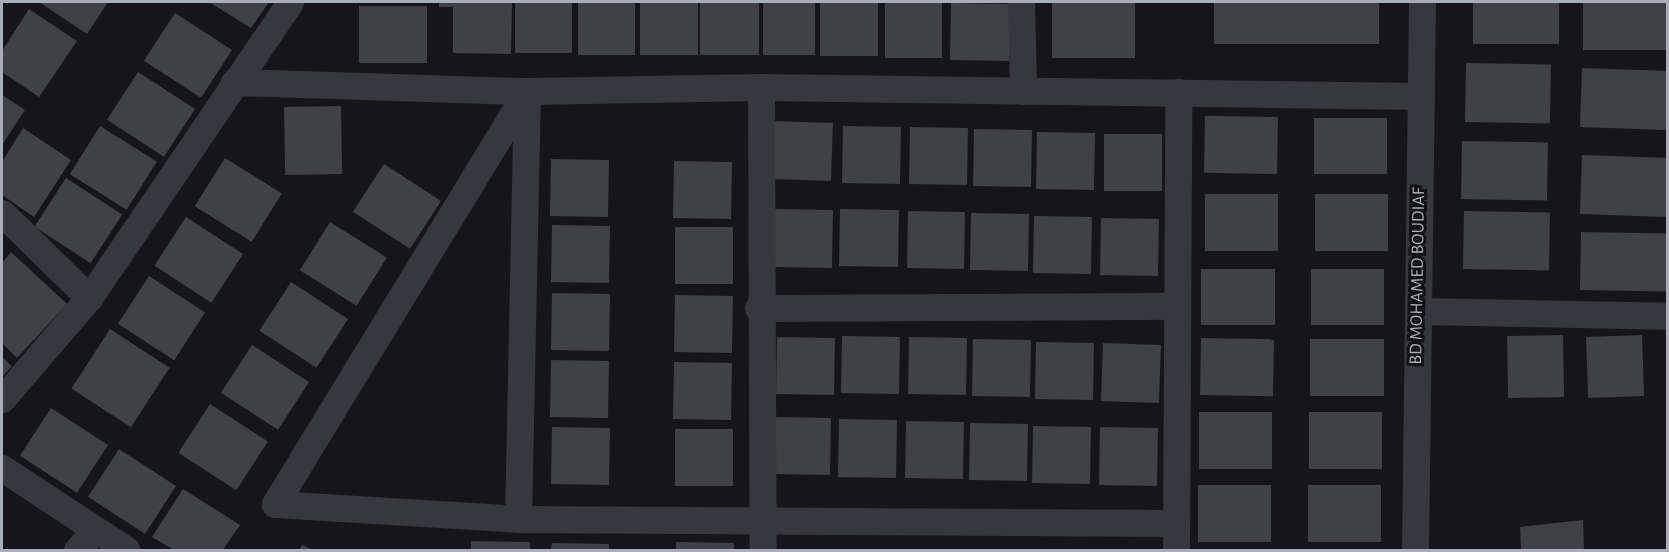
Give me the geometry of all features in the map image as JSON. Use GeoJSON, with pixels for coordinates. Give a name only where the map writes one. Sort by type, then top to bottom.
{"type":"FeatureCollection","features":[{"type":"Feature","properties":{"kind":"street"},"geometry":{"type":"LineString","coordinates":[[2,399],[89,298],[290,2]]}},
{"type":"Feature","properties":{"kind":"street"},"geometry":{"type":"LineString","coordinates":[[1021,2],[1023,90]]}},
{"type":"Feature","properties":{"kind":"street","name":"BD MOHAMED BOUDIAF"},"geometry":{"type":"LineString","coordinates":[[1415,550],[1422,2]]}},
{"type":"Feature","properties":{"kind":"street"},"geometry":{"type":"LineString","coordinates":[[234,82],[527,91],[761,87],[1421,96]]}},
{"type":"Feature","properties":{"kind":"street"},"geometry":{"type":"LineString","coordinates":[[761,87],[758,308],[763,550]]}},
{"type":"Feature","properties":{"kind":"street"},"geometry":{"type":"LineString","coordinates":[[518,519],[527,91]]}},
{"type":"Feature","properties":{"kind":"street"},"geometry":{"type":"LineString","coordinates":[[527,91],[275,504],[518,519],[1176,523]]}},
{"type":"Feature","properties":{"kind":"street"},"geometry":{"type":"LineString","coordinates":[[1176,550],[1175,306],[1178,92]]}},
{"type":"Feature","properties":{"kind":"street"},"geometry":{"type":"LineString","coordinates":[[2,213],[89,298]]}},
{"type":"Feature","properties":{"kind":"street"},"geometry":{"type":"LineString","coordinates":[[758,308],[1175,306]]}},
{"type":"Feature","properties":{"kind":"street"},"geometry":{"type":"LineString","coordinates":[[1418,311],[1668,316]]}},
{"type":"Feature","properties":{"kind":"street"},"geometry":{"type":"LineString","coordinates":[[2,468],[85,541],[127,550]]}},
{"type":"Feature","properties":{"kind":"building"},"geometry":{"type":"Polygon","coordinates":[[[39,2],[108,2],[87,34],[39,2]]]}},
{"type":"Feature","properties":{"kind":"building"},"geometry":{"type":"Polygon","coordinates":[[[209,2],[269,2],[251,28],[209,2]]]}},
{"type":"Feature","properties":{"kind":"building"},"geometry":{"type":"Polygon","coordinates":[[[439,2],[512,2],[511,54],[453,53],[453,7],[439,7],[439,2]]]}},
{"type":"Feature","properties":{"kind":"building"},"geometry":{"type":"Polygon","coordinates":[[[515,2],[572,2],[572,53],[515,53],[515,2]]]}},
{"type":"Feature","properties":{"kind":"building"},"geometry":{"type":"Polygon","coordinates":[[[578,2],[635,2],[635,55],[578,55],[578,2]]]}},
{"type":"Feature","properties":{"kind":"building"},"geometry":{"type":"Polygon","coordinates":[[[640,2],[698,2],[698,55],[640,55],[640,2]]]}},
{"type":"Feature","properties":{"kind":"building"},"geometry":{"type":"Polygon","coordinates":[[[700,2],[759,2],[759,55],[700,55],[700,2]]]}},
{"type":"Feature","properties":{"kind":"building"},"geometry":{"type":"Polygon","coordinates":[[[763,2],[815,2],[815,55],[763,55],[763,2]]]}},
{"type":"Feature","properties":{"kind":"building"},"geometry":{"type":"Polygon","coordinates":[[[820,2],[878,2],[878,56],[820,56],[820,2]]]}},
{"type":"Feature","properties":{"kind":"building"},"geometry":{"type":"Polygon","coordinates":[[[885,2],[942,2],[942,58],[885,58],[885,2]]]}},
{"type":"Feature","properties":{"kind":"building"},"geometry":{"type":"Polygon","coordinates":[[[1052,2],[1135,2],[1135,58],[1052,58],[1052,2]]]}},
{"type":"Feature","properties":{"kind":"building"},"geometry":{"type":"Polygon","coordinates":[[[1214,2],[1379,2],[1379,44],[1214,44],[1214,2]]]}},
{"type":"Feature","properties":{"kind":"building"},"geometry":{"type":"Polygon","coordinates":[[[1473,2],[1559,2],[1559,44],[1473,44],[1473,2]]]}},
{"type":"Feature","properties":{"kind":"building"},"geometry":{"type":"Polygon","coordinates":[[[1583,2],[1668,2],[1668,50],[1583,50],[1583,2]]]}},
{"type":"Feature","properties":{"kind":"building"},"geometry":{"type":"Polygon","coordinates":[[[951,3],[1010,4],[1009,61],[950,60],[951,3]]]}},
{"type":"Feature","properties":{"kind":"building"},"geometry":{"type":"Polygon","coordinates":[[[359,6],[427,6],[427,63],[359,63],[359,6]]]}},
{"type":"Feature","properties":{"kind":"building"},"geometry":{"type":"Polygon","coordinates":[[[29,9],[77,41],[39,97],[2,72],[2,51],[29,9]]]}},
{"type":"Feature","properties":{"kind":"building"},"geometry":{"type":"Polygon","coordinates":[[[175,13],[232,50],[201,98],[144,61],[175,13]]]}},
{"type":"Feature","properties":{"kind":"building"},"geometry":{"type":"Polygon","coordinates":[[[1466,63],[1551,64],[1550,123],[1465,122],[1466,63]]]}},
{"type":"Feature","properties":{"kind":"building"},"geometry":{"type":"Polygon","coordinates":[[[1582,68],[1668,71],[1666,130],[1580,127],[1582,68]]]}},
{"type":"Feature","properties":{"kind":"building"},"geometry":{"type":"Polygon","coordinates":[[[138,72],[195,109],[164,157],[107,120],[138,72]]]}},
{"type":"Feature","properties":{"kind":"building"},"geometry":{"type":"Polygon","coordinates":[[[2,95],[25,110],[2,145],[2,95]]]}},
{"type":"Feature","properties":{"kind":"building"},"geometry":{"type":"Polygon","coordinates":[[[341,106],[342,174],[285,175],[284,107],[341,106]]]}},
{"type":"Feature","properties":{"kind":"building"},"geometry":{"type":"Polygon","coordinates":[[[1205,116],[1278,117],[1277,174],[1204,173],[1205,116]]]}},
{"type":"Feature","properties":{"kind":"building"},"geometry":{"type":"Polygon","coordinates":[[[1314,118],[1387,118],[1387,174],[1314,174],[1314,118]]]}},
{"type":"Feature","properties":{"kind":"building"},"geometry":{"type":"Polygon","coordinates":[[[775,121],[833,123],[831,181],[773,179],[775,121]]]}},
{"type":"Feature","properties":{"kind":"building"},"geometry":{"type":"Polygon","coordinates":[[[100,126],[157,162],[127,210],[70,174],[100,126]]]}},
{"type":"Feature","properties":{"kind":"building"},"geometry":{"type":"Polygon","coordinates":[[[843,126],[901,127],[900,184],[842,183],[843,126]]]}},
{"type":"Feature","properties":{"kind":"building"},"geometry":{"type":"Polygon","coordinates":[[[910,127],[968,128],[967,185],[909,184],[910,127]]]}},
{"type":"Feature","properties":{"kind":"building"},"geometry":{"type":"Polygon","coordinates":[[[23,128],[71,160],[34,217],[2,195],[2,162],[23,128]]]}},
{"type":"Feature","properties":{"kind":"building"},"geometry":{"type":"Polygon","coordinates":[[[974,129],[1032,130],[1031,187],[973,186],[974,129]]]}},
{"type":"Feature","properties":{"kind":"building"},"geometry":{"type":"Polygon","coordinates":[[[1037,132],[1095,133],[1094,190],[1036,189],[1037,132]]]}},
{"type":"Feature","properties":{"kind":"building"},"geometry":{"type":"Polygon","coordinates":[[[1104,134],[1162,134],[1162,191],[1104,191],[1104,134]]]}},
{"type":"Feature","properties":{"kind":"building"},"geometry":{"type":"Polygon","coordinates":[[[1462,141],[1548,143],[1547,200],[1461,199],[1462,141]]]}},
{"type":"Feature","properties":{"kind":"building"},"geometry":{"type":"Polygon","coordinates":[[[1582,155],[1668,158],[1666,217],[1580,214],[1582,155]]]}},
{"type":"Feature","properties":{"kind":"building"},"geometry":{"type":"Polygon","coordinates":[[[225,158],[282,194],[252,242],[195,206],[225,158]]]}},
{"type":"Feature","properties":{"kind":"building"},"geometry":{"type":"Polygon","coordinates":[[[551,159],[609,160],[608,217],[550,216],[551,159]]]}},
{"type":"Feature","properties":{"kind":"building"},"geometry":{"type":"Polygon","coordinates":[[[674,161],[732,162],[731,219],[673,218],[674,161]]]}},
{"type":"Feature","properties":{"kind":"building"},"geometry":{"type":"Polygon","coordinates":[[[384,164],[441,201],[410,249],[353,212],[384,164]]]}},
{"type":"Feature","properties":{"kind":"building"},"geometry":{"type":"Polygon","coordinates":[[[66,178],[122,214],[91,263],[34,227],[66,178]]]}},
{"type":"Feature","properties":{"kind":"building"},"geometry":{"type":"Polygon","coordinates":[[[1205,194],[1278,194],[1278,251],[1205,251],[1205,194]]]}},
{"type":"Feature","properties":{"kind":"building"},"geometry":{"type":"Polygon","coordinates":[[[1315,194],[1388,194],[1388,251],[1315,251],[1315,194]]]}},
{"type":"Feature","properties":{"kind":"building"},"geometry":{"type":"Polygon","coordinates":[[[775,209],[833,210],[832,268],[774,267],[775,209]]]}},
{"type":"Feature","properties":{"kind":"building"},"geometry":{"type":"Polygon","coordinates":[[[840,209],[899,210],[898,267],[839,266],[840,209]]]}},
{"type":"Feature","properties":{"kind":"building"},"geometry":{"type":"Polygon","coordinates":[[[908,211],[965,212],[964,269],[907,268],[908,211]]]}},
{"type":"Feature","properties":{"kind":"building"},"geometry":{"type":"Polygon","coordinates":[[[1464,211],[1550,213],[1549,270],[1463,269],[1464,211]]]}},
{"type":"Feature","properties":{"kind":"building"},"geometry":{"type":"Polygon","coordinates":[[[971,213],[1029,214],[1028,271],[970,270],[971,213]]]}},
{"type":"Feature","properties":{"kind":"building"},"geometry":{"type":"Polygon","coordinates":[[[1034,216],[1092,217],[1091,274],[1033,273],[1034,216]]]}},
{"type":"Feature","properties":{"kind":"building"},"geometry":{"type":"Polygon","coordinates":[[[186,217],[243,254],[211,303],[154,266],[186,217]]]}},
{"type":"Feature","properties":{"kind":"building"},"geometry":{"type":"Polygon","coordinates":[[[1101,218],[1159,219],[1158,276],[1100,275],[1101,218]]]}},
{"type":"Feature","properties":{"kind":"building"},"geometry":{"type":"Polygon","coordinates":[[[330,222],[387,258],[357,306],[300,270],[330,222]]]}},
{"type":"Feature","properties":{"kind":"building"},"geometry":{"type":"Polygon","coordinates":[[[552,225],[610,226],[609,283],[551,282],[552,225]]]}},
{"type":"Feature","properties":{"kind":"building"},"geometry":{"type":"Polygon","coordinates":[[[675,227],[733,227],[733,284],[675,284],[675,227]]]}},
{"type":"Feature","properties":{"kind":"building"},"geometry":{"type":"Polygon","coordinates":[[[1581,232],[1667,234],[1666,291],[1580,290],[1581,232]]]}},
{"type":"Feature","properties":{"kind":"building"},"geometry":{"type":"Polygon","coordinates":[[[11,252],[67,304],[17,358],[2,343],[2,263],[11,252]]]}},
{"type":"Feature","properties":{"kind":"building"},"geometry":{"type":"Polygon","coordinates":[[[1201,269],[1275,269],[1275,325],[1201,325],[1201,269]]]}},
{"type":"Feature","properties":{"kind":"building"},"geometry":{"type":"Polygon","coordinates":[[[1311,269],[1384,269],[1384,325],[1311,325],[1311,269]]]}},
{"type":"Feature","properties":{"kind":"building"},"geometry":{"type":"Polygon","coordinates":[[[149,276],[205,312],[174,360],[118,324],[149,276]]]}},
{"type":"Feature","properties":{"kind":"building"},"geometry":{"type":"Polygon","coordinates":[[[291,282],[348,319],[316,368],[259,331],[291,282]]]}},
{"type":"Feature","properties":{"kind":"building"},"geometry":{"type":"Polygon","coordinates":[[[552,293],[610,294],[609,351],[551,350],[552,293]]]}},
{"type":"Feature","properties":{"kind":"building"},"geometry":{"type":"Polygon","coordinates":[[[675,295],[733,296],[732,353],[674,352],[675,295]]]}},
{"type":"Feature","properties":{"kind":"building"},"geometry":{"type":"Polygon","coordinates":[[[110,329],[170,368],[131,427],[71,389],[110,329]]]}},
{"type":"Feature","properties":{"kind":"building"},"geometry":{"type":"Polygon","coordinates":[[[1563,335],[1564,397],[1508,398],[1507,336],[1563,335]]]}},
{"type":"Feature","properties":{"kind":"building"},"geometry":{"type":"Polygon","coordinates":[[[1642,335],[1644,396],[1588,398],[1586,337],[1642,335]]]}},
{"type":"Feature","properties":{"kind":"building"},"geometry":{"type":"Polygon","coordinates":[[[842,336],[900,337],[899,394],[841,393],[842,336]]]}},
{"type":"Feature","properties":{"kind":"building"},"geometry":{"type":"Polygon","coordinates":[[[777,337],[835,338],[834,395],[776,394],[777,337]]]}},
{"type":"Feature","properties":{"kind":"building"},"geometry":{"type":"Polygon","coordinates":[[[909,337],[967,338],[966,395],[908,394],[909,337]]]}},
{"type":"Feature","properties":{"kind":"building"},"geometry":{"type":"Polygon","coordinates":[[[1201,338],[1274,339],[1273,396],[1200,395],[1201,338]]]}},
{"type":"Feature","properties":{"kind":"building"},"geometry":{"type":"Polygon","coordinates":[[[973,339],[1031,340],[1030,397],[972,396],[973,339]]]}},
{"type":"Feature","properties":{"kind":"building"},"geometry":{"type":"Polygon","coordinates":[[[1310,339],[1384,339],[1384,396],[1310,396],[1310,339]]]}},
{"type":"Feature","properties":{"kind":"building"},"geometry":{"type":"Polygon","coordinates":[[[1036,342],[1094,343],[1093,400],[1035,399],[1036,342]]]}},
{"type":"Feature","properties":{"kind":"building"},"geometry":{"type":"Polygon","coordinates":[[[1103,343],[1161,345],[1159,403],[1101,401],[1103,343]]]}},
{"type":"Feature","properties":{"kind":"building"},"geometry":{"type":"Polygon","coordinates":[[[252,345],[309,382],[278,430],[221,393],[252,345]]]}},
{"type":"Feature","properties":{"kind":"building"},"geometry":{"type":"Polygon","coordinates":[[[2,357],[12,366],[2,377],[2,357]]]}},
{"type":"Feature","properties":{"kind":"building"},"geometry":{"type":"Polygon","coordinates":[[[551,360],[609,361],[608,418],[550,417],[551,360]]]}},
{"type":"Feature","properties":{"kind":"building"},"geometry":{"type":"Polygon","coordinates":[[[674,362],[732,363],[731,420],[673,419],[674,362]]]}},
{"type":"Feature","properties":{"kind":"building"},"geometry":{"type":"Polygon","coordinates":[[[210,404],[268,442],[236,490],[178,453],[210,404]]]}},
{"type":"Feature","properties":{"kind":"building"},"geometry":{"type":"Polygon","coordinates":[[[51,408],[108,445],[77,493],[20,456],[51,408]]]}},
{"type":"Feature","properties":{"kind":"building"},"geometry":{"type":"Polygon","coordinates":[[[1199,412],[1272,412],[1272,469],[1199,469],[1199,412]]]}},
{"type":"Feature","properties":{"kind":"building"},"geometry":{"type":"Polygon","coordinates":[[[1309,412],[1382,412],[1382,469],[1309,469],[1309,412]]]}},
{"type":"Feature","properties":{"kind":"building"},"geometry":{"type":"Polygon","coordinates":[[[773,417],[831,418],[830,475],[772,474],[773,417]]]}},
{"type":"Feature","properties":{"kind":"building"},"geometry":{"type":"Polygon","coordinates":[[[839,419],[897,420],[896,478],[838,477],[839,419]]]}},
{"type":"Feature","properties":{"kind":"building"},"geometry":{"type":"Polygon","coordinates":[[[906,421],[964,422],[963,479],[905,478],[906,421]]]}},
{"type":"Feature","properties":{"kind":"building"},"geometry":{"type":"Polygon","coordinates":[[[970,423],[1028,424],[1027,481],[969,480],[970,423]]]}},
{"type":"Feature","properties":{"kind":"building"},"geometry":{"type":"Polygon","coordinates":[[[1033,426],[1091,427],[1090,484],[1032,483],[1033,426]]]}},
{"type":"Feature","properties":{"kind":"building"},"geometry":{"type":"Polygon","coordinates":[[[552,427],[610,428],[609,485],[551,484],[552,427]]]}},
{"type":"Feature","properties":{"kind":"building"},"geometry":{"type":"Polygon","coordinates":[[[1100,427],[1158,428],[1157,486],[1099,485],[1100,427]]]}},
{"type":"Feature","properties":{"kind":"building"},"geometry":{"type":"Polygon","coordinates":[[[675,429],[733,429],[733,486],[675,486],[675,429]]]}},
{"type":"Feature","properties":{"kind":"building"},"geometry":{"type":"Polygon","coordinates":[[[119,449],[176,486],[145,534],[88,497],[119,449]]]}},
{"type":"Feature","properties":{"kind":"building"},"geometry":{"type":"Polygon","coordinates":[[[1198,485],[1271,485],[1271,542],[1198,542],[1198,485]]]}},
{"type":"Feature","properties":{"kind":"building"},"geometry":{"type":"Polygon","coordinates":[[[1308,485],[1381,485],[1381,542],[1308,542],[1308,485]]]}},
{"type":"Feature","properties":{"kind":"building"},"geometry":{"type":"Polygon","coordinates":[[[183,489],[240,525],[223,550],[174,550],[152,537],[183,489]]]}},
{"type":"Feature","properties":{"kind":"building"},"geometry":{"type":"Polygon","coordinates":[[[1583,520],[1584,550],[1521,550],[1520,527],[1583,520]]]}},
{"type":"Feature","properties":{"kind":"building"},"geometry":{"type":"Polygon","coordinates":[[[471,541],[530,542],[530,550],[471,550],[471,541]]]}},
{"type":"Feature","properties":{"kind":"building"},"geometry":{"type":"Polygon","coordinates":[[[676,542],[734,543],[734,550],[676,550],[676,542]]]}},
{"type":"Feature","properties":{"kind":"building"},"geometry":{"type":"Polygon","coordinates":[[[552,543],[609,544],[609,550],[551,550],[552,543]]]}},
{"type":"Feature","properties":{"kind":"building"},"geometry":{"type":"Polygon","coordinates":[[[302,545],[313,550],[299,550],[302,545]]]}}]}
